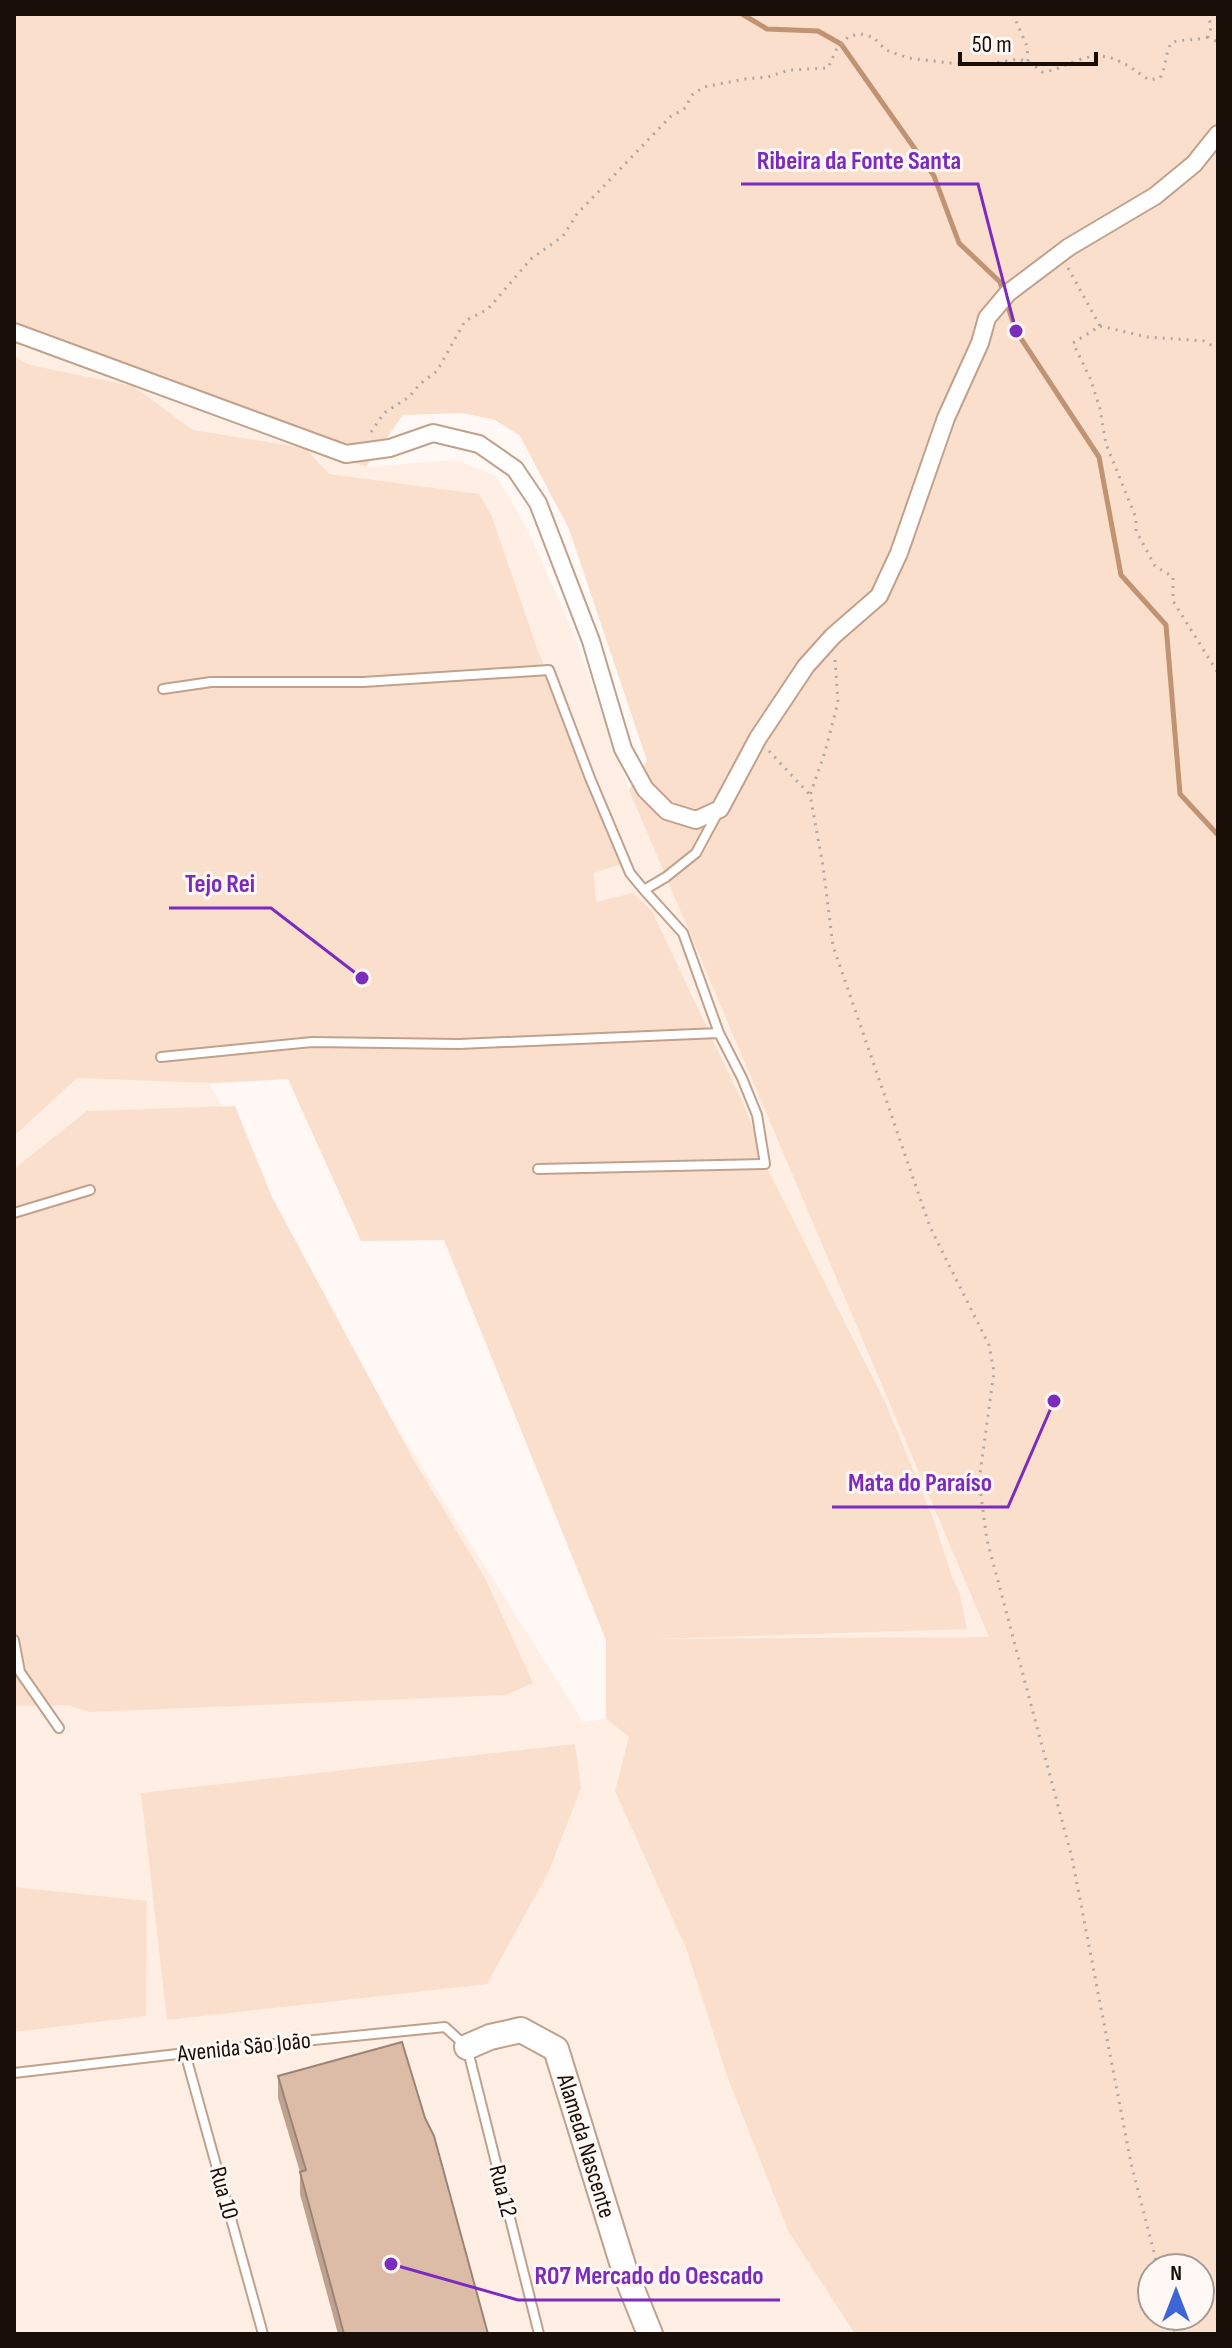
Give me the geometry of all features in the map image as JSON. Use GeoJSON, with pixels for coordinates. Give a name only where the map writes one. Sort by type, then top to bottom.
{"type":"FeatureCollection","features":[{"type":"Feature","properties":{"kind":"street"},"geometry":{"type":"LineString","coordinates":[[14,332],[346,454],[390,448],[433,433],[479,444],[515,469],[538,503],[591,641],[623,749],[645,789],[667,811],[696,820],[720,809],[758,738],[806,666],[833,636],[879,596],[899,553],[946,418],[980,343],[987,318],[1005,295],[1060,254],[1155,196],[1194,164],[1218,134]]}},
{"type":"Feature","properties":{"kind":"street","name":"Alameda Nascente"},"geometry":{"type":"LineString","coordinates":[[467,2047],[490,2037],[521,2030],[556,2049],[625,2272],[650,2334]]}},
{"type":"Feature","properties":{"kind":"lane"},"geometry":{"type":"LineString","coordinates":[[163,689],[211,682],[363,682],[549,670],[630,873],[683,933],[719,1033],[757,1115],[765,1164],[538,1169]]}},
{"type":"Feature","properties":{"kind":"lane"},"geometry":{"type":"LineString","coordinates":[[644,890],[696,853],[720,809]]}},
{"type":"Feature","properties":{"kind":"lane"},"geometry":{"type":"LineString","coordinates":[[161,1057],[312,1042],[459,1044],[719,1033]]}},
{"type":"Feature","properties":{"kind":"lane"},"geometry":{"type":"LineString","coordinates":[[14,1213],[90,1190]]}},
{"type":"Feature","properties":{"kind":"lane"},"geometry":{"type":"LineString","coordinates":[[14,1640],[20,1672],[59,1728]]}},
{"type":"Feature","properties":{"kind":"lane","name":"Avenida São João"},"geometry":{"type":"LineString","coordinates":[[14,2073],[445,2027],[467,2047]]}},
{"type":"Feature","properties":{"kind":"lane","name":"Rua 12"},"geometry":{"type":"LineString","coordinates":[[467,2047],[539,2334]]}},
{"type":"Feature","properties":{"kind":"lane","name":"Rua 10"},"geometry":{"type":"LineString","coordinates":[[185,2053],[263,2334]]}},
{"type":"Feature","properties":{"kind":"path"},"geometry":{"type":"LineString","coordinates":[[1013,14],[1027,46],[1028,62]]}},
{"type":"Feature","properties":{"kind":"path"},"geometry":{"type":"LineString","coordinates":[[366,451],[375,424],[384,413],[409,397],[437,371],[465,321],[488,309],[501,297],[531,259],[563,236],[591,199],[670,117],[684,109],[693,94],[704,87],[768,77],[789,70],[828,68],[837,48],[849,36],[861,34],[873,37],[886,50],[908,58],[959,64],[988,64],[1019,59],[1042,72],[1054,71],[1088,57],[1107,57],[1122,60],[1149,80],[1160,78],[1165,69],[1166,50],[1172,42],[1181,40],[1191,43],[1208,37],[1212,29],[1210,19],[1205,14]]}},
{"type":"Feature","properties":{"kind":"path"},"geometry":{"type":"LineString","coordinates":[[1208,37],[1218,42]]}},
{"type":"Feature","properties":{"kind":"path"},"geometry":{"type":"LineString","coordinates":[[1060,254],[1100,326]]}},
{"type":"Feature","properties":{"kind":"path"},"geometry":{"type":"LineString","coordinates":[[1218,349],[1204,341],[1147,337],[1100,326],[1073,343],[1091,380],[1106,444],[1136,518],[1136,531],[1155,566],[1173,577],[1173,601],[1218,673]]}},
{"type":"Feature","properties":{"kind":"path"},"geometry":{"type":"LineString","coordinates":[[833,636],[838,702],[810,795],[833,946],[930,1227],[989,1345],[994,1372],[979,1481],[987,1540],[1072,1858],[1131,2163],[1154,2252]]}},
{"type":"Feature","properties":{"kind":"path"},"geometry":{"type":"LineString","coordinates":[[758,738],[810,795]]}},
{"type":"Feature","properties":{"kind":"shaded area"},"geometry":{"type":"Polygon","coordinates":[[[14,14],[1218,14],[1218,2334],[855,2334],[788,2231],[727,2076],[686,1948],[615,1791],[629,1737],[606,1719],[606,1640],[444,1240],[361,1241],[288,1079],[210,1083],[77,1078],[14,1136],[14,356],[30,365],[133,386],[193,430],[305,448],[329,474],[479,494],[492,517],[537,648],[622,864],[594,873],[596,902],[633,893],[652,911],[746,1110],[769,1172],[886,1404],[934,1521],[960,1594],[967,1629],[656,1639],[989,1637],[629,790],[647,761],[569,529],[520,436],[495,420],[462,413],[403,415],[366,467],[14,342],[14,14]]]}},
{"type":"Feature","properties":{"kind":"shaded area"},"geometry":{"type":"Polygon","coordinates":[[[14,342],[366,467],[456,460],[496,476],[527,529],[571,627],[629,790],[990,1637],[606,1640],[444,1240],[361,1241],[288,1079],[210,1084],[330,1321],[583,1722],[606,1719],[629,1737],[686,1948],[727,2076],[788,2231],[855,2334],[14,2334],[14,342]]]}},
{"type":"Feature","properties":{"kind":"shaded area"},"geometry":{"type":"Polygon","coordinates":[[[235,1106],[272,1197],[413,1459],[485,1578],[533,1683],[506,1695],[90,1712],[67,1705],[14,1706],[14,1169],[87,1111],[235,1106]]]}},
{"type":"Feature","properties":{"kind":"shaded area"},"geometry":{"type":"Polygon","coordinates":[[[575,1744],[581,1788],[549,1871],[487,1984],[167,2020],[141,1793],[575,1744]]]}},
{"type":"Feature","properties":{"kind":"shaded area"},"geometry":{"type":"Polygon","coordinates":[[[14,1887],[147,1901],[146,2016],[14,2032],[14,1887]]]}},
{"type":"Feature","properties":{"kind":"building"},"geometry":{"type":"Polygon","coordinates":[[[402,2042],[425,2118],[434,2136],[488,2334],[344,2334],[300,2172],[306,2170],[278,2076],[402,2042]]]}},
{"type":"Feature","properties":{"kind":"waterway"},"geometry":{"type":"LineString","coordinates":[[742,14],[767,29],[818,31],[841,44],[934,176],[959,243],[1000,282],[1003,292]]}},
{"type":"Feature","properties":{"kind":"waterway"},"geometry":{"type":"LineString","coordinates":[[1006,301],[1016,331],[1099,457],[1121,575],[1166,625],[1180,794],[1218,835]]}},
{"type":"Feature","properties":{"kind":"place","name":"Ribeira da Fonte Santa"},"geometry":{"type":"Point","coordinates":[1016,331]}},
{"type":"Feature","properties":{"kind":"place","name":"Tejo Rei"},"geometry":{"type":"Point","coordinates":[362,978]}},
{"type":"Feature","properties":{"kind":"place","name":"Mata do Paraíso"},"geometry":{"type":"Point","coordinates":[1054,1401]}},
{"type":"Feature","properties":{"kind":"place","name":"R07 Mercado do Oescado"},"geometry":{"type":"Point","coordinates":[391,2264]}}]}
